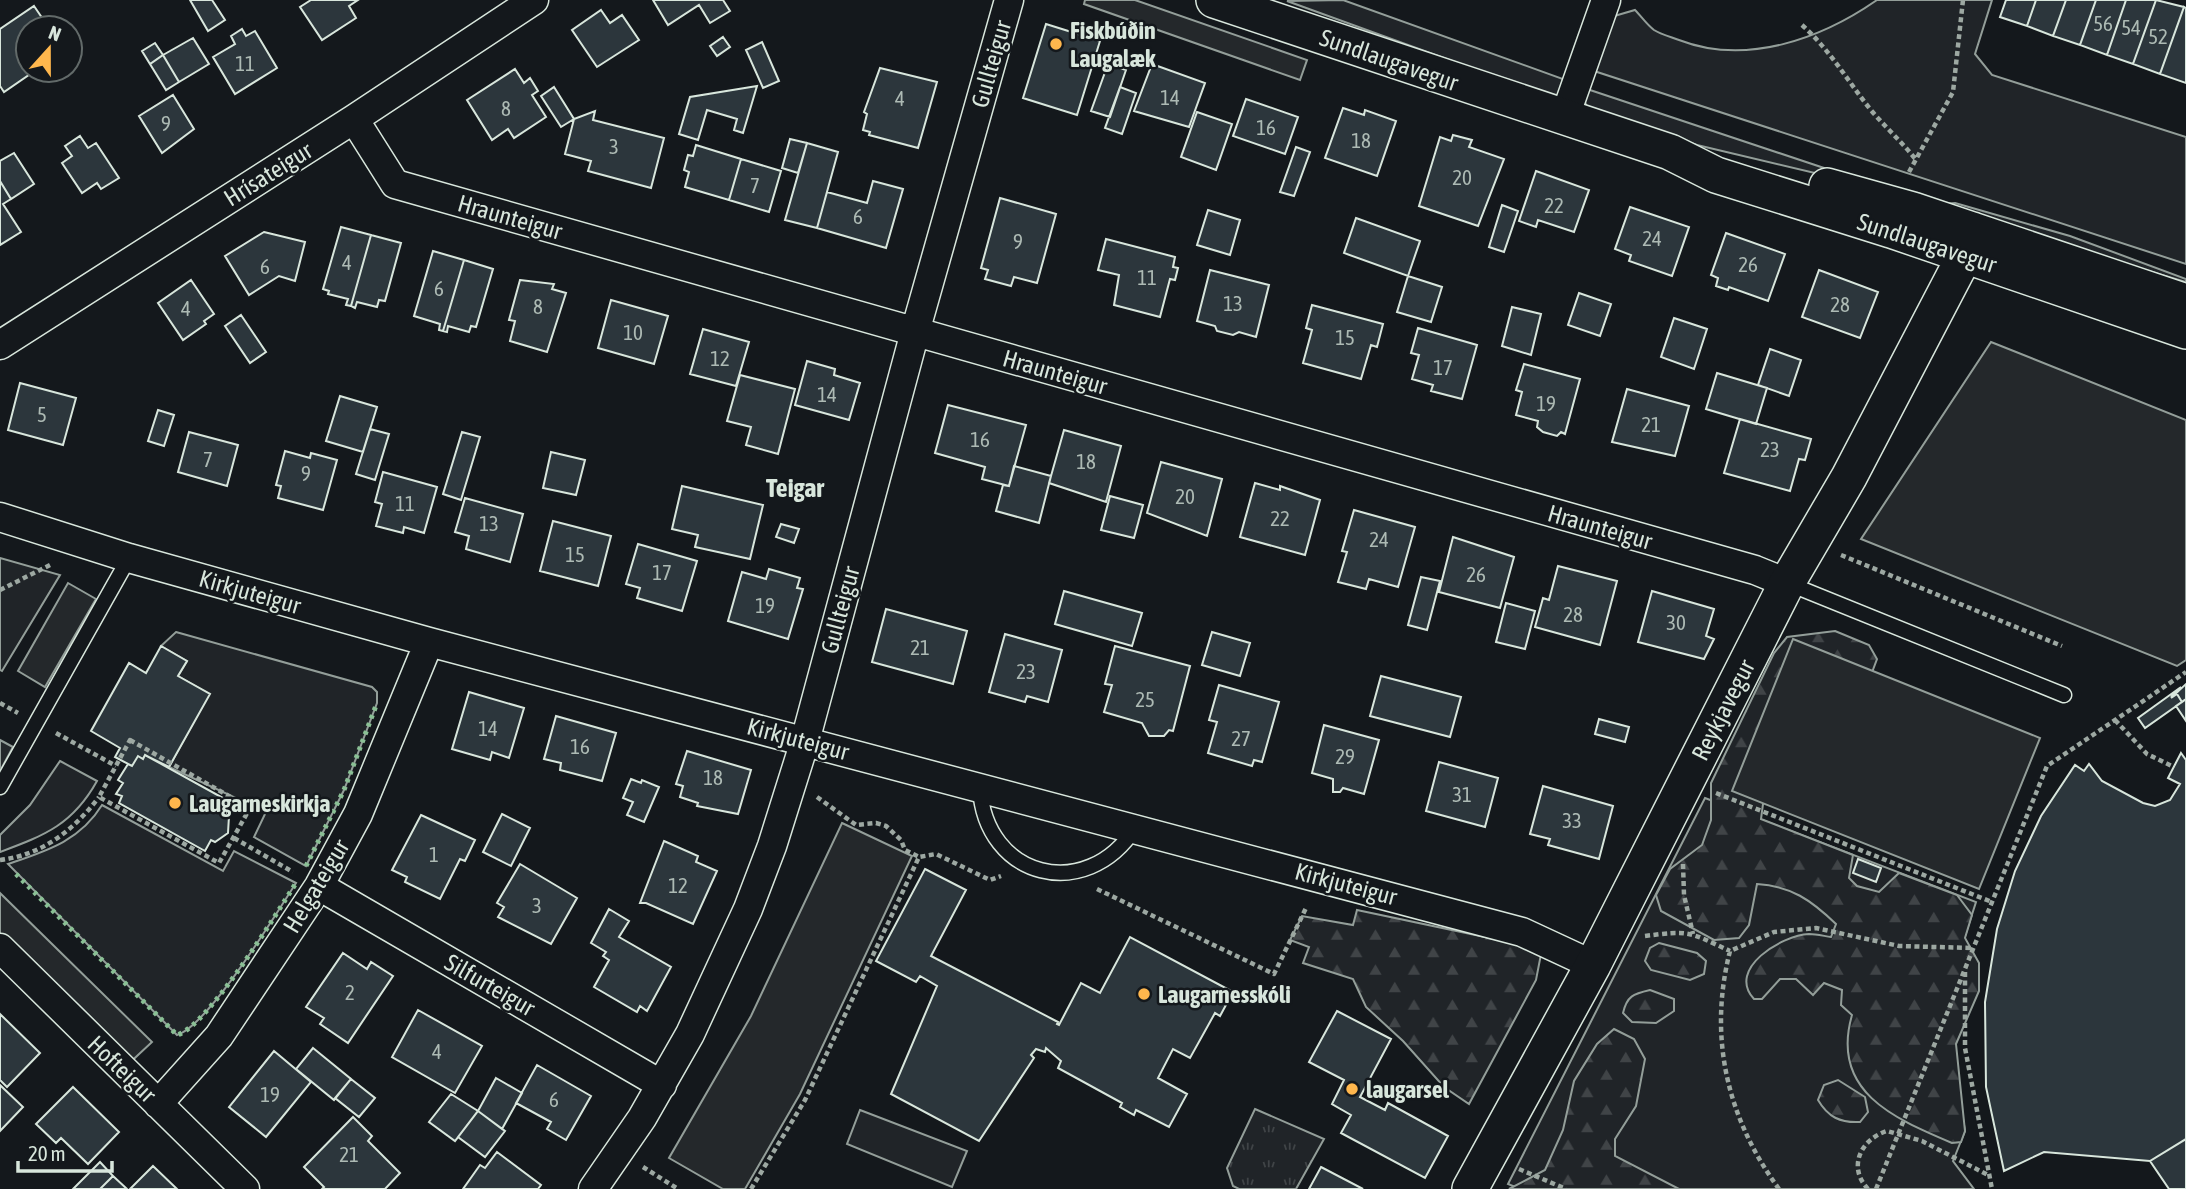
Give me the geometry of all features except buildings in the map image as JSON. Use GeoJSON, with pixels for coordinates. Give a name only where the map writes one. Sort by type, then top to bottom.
{"type":"FeatureCollection","features":[{"type":"Feature","properties":{"kind":"street","name":"Hrísateigur"},"geometry":{"type":"LineString","coordinates":[[0,345],[354,119],[534,0]]}},
{"type":"Feature","properties":{"kind":"street","name":"Gullteigur"},"geometry":{"type":"LineString","coordinates":[[593,1189],[662,1085],[690,1034],[743,922],[794,780],[915,332],[1009,0]]}},
{"type":"Feature","properties":{"kind":"street","name":"Sundlaugavegur"},"geometry":{"type":"LineString","coordinates":[[1214,0],[1268,9],[1564,119],[1670,152],[1716,175],[2186,302]]}},
{"type":"Feature","properties":{"kind":"street"},"geometry":{"type":"LineString","coordinates":[[1564,119],[1606,0]]}},
{"type":"Feature","properties":{"kind":"street","name":"Hraunteigur"},"geometry":{"type":"LineString","coordinates":[[354,119],[395,184],[1755,570],[1787,583]]}},
{"type":"Feature","properties":{"kind":"street","name":"Sundlaugavegur"},"geometry":{"type":"LineString","coordinates":[[1968,243],[2186,331]]}},
{"type":"Feature","properties":{"kind":"street","name":"Reykjavegur"},"geometry":{"type":"LineString","coordinates":[[1470,1189],[1593,965],[1787,583],[1849,477],[1968,243]]}},
{"type":"Feature","properties":{"kind":"street","name":"Kirkjuteigur"},"geometry":{"type":"LineString","coordinates":[[0,517],[129,558],[429,642],[1522,932],[1593,965]]}},
{"type":"Feature","properties":{"kind":"street","name":"Helgateigur"},"geometry":{"type":"LineString","coordinates":[[158,1104],[219,1036],[318,886],[358,814],[429,642]]}},
{"type":"Feature","properties":{"kind":"street","name":"Silfurteigur"},"geometry":{"type":"LineString","coordinates":[[318,886],[662,1085]]}},
{"type":"Feature","properties":{"kind":"street","name":"Hofteigur"},"geometry":{"type":"LineString","coordinates":[[0,948],[245,1189]]}},
{"type":"Feature","properties":{"kind":"lane"},"geometry":{"type":"LineString","coordinates":[[0,787],[129,558]]}},
{"type":"Feature","properties":{"kind":"lane"},"geometry":{"type":"LineString","coordinates":[[1787,583],[2064,695]]}},
{"type":"Feature","properties":{"kind":"lane"},"geometry":{"type":"LineString","coordinates":[[980,788],[981,807],[997,841],[1010,855],[1044,872],[1080,871],[1097,865],[1112,856],[1135,828]]}},
{"type":"Feature","properties":{"kind":"path"},"geometry":{"type":"LineString","coordinates":[[1909,172],[1953,92],[1963,0]]}},
{"type":"Feature","properties":{"kind":"path"},"geometry":{"type":"LineString","coordinates":[[1802,25],[1822,43],[1871,111],[1917,161]]}},
{"type":"Feature","properties":{"kind":"path"},"geometry":{"type":"LineString","coordinates":[[1841,555],[2062,646]]}},
{"type":"Feature","properties":{"kind":"path"},"geometry":{"type":"LineString","coordinates":[[0,590],[54,563]]}},
{"type":"Feature","properties":{"kind":"path"},"geometry":{"type":"LineString","coordinates":[[1876,1189],[2047,766],[2186,672]]}},
{"type":"Feature","properties":{"kind":"path"},"geometry":{"type":"LineString","coordinates":[[2115,720],[2147,754],[2174,767]]}},
{"type":"Feature","properties":{"kind":"path"},"geometry":{"type":"LineString","coordinates":[[66,739],[116,766]]}},
{"type":"Feature","properties":{"kind":"path"},"geometry":{"type":"LineString","coordinates":[[0,860],[30,853],[50,844],[85,816],[99,797],[130,740],[250,808],[219,863],[99,797]]}},
{"type":"Feature","properties":{"kind":"path"},"geometry":{"type":"LineString","coordinates":[[794,780],[856,825],[876,823],[886,826],[901,840],[905,850],[919,857],[936,853],[990,880]]}},
{"type":"Feature","properties":{"kind":"path"},"geometry":{"type":"LineString","coordinates":[[1714,792],[1992,902]]}},
{"type":"Feature","properties":{"kind":"path"},"geometry":{"type":"LineString","coordinates":[[233,838],[318,886]]}},
{"type":"Feature","properties":{"kind":"path"},"geometry":{"type":"LineString","coordinates":[[751,1189],[805,1100],[919,857]]}},
{"type":"Feature","properties":{"kind":"path"},"geometry":{"type":"LineString","coordinates":[[1683,858],[1684,895],[1693,934]]}},
{"type":"Feature","properties":{"kind":"path"},"geometry":{"type":"LineString","coordinates":[[1092,886],[1274,974],[1321,877]]}},
{"type":"Feature","properties":{"kind":"path"},"geometry":{"type":"LineString","coordinates":[[1632,935],[1646,937],[1677,931],[1693,934],[1730,951],[1774,932],[1799,928],[1833,930],[1899,946],[1973,948]]}},
{"type":"Feature","properties":{"kind":"path"},"geometry":{"type":"LineString","coordinates":[[1730,951],[1722,984],[1719,1015],[1726,1078],[1746,1138],[1779,1189]]}},
{"type":"Feature","properties":{"kind":"path"},"geometry":{"type":"LineString","coordinates":[[1965,968],[1965,1048],[1992,1189]]}},
{"type":"Feature","properties":{"kind":"path"},"geometry":{"type":"LineString","coordinates":[[1868,1189],[1859,1175],[1861,1150],[1877,1135],[1899,1132],[1945,1152],[1989,1176]]}},
{"type":"Feature","properties":{"kind":"path"},"geometry":{"type":"LineString","coordinates":[[618,1152],[678,1189]]}},
{"type":"Feature","properties":{"kind":"path"},"geometry":{"type":"LineString","coordinates":[[1509,1164],[1566,1189]]}},
{"type":"Feature","properties":{"kind":"green space"},"geometry":{"type":"Polygon","coordinates":[[[1343,0],[1563,79],[1557,99],[1287,1],[1343,0]]]}},
{"type":"Feature","properties":{"kind":"green space"},"geometry":{"type":"Polygon","coordinates":[[[1877,0],[1992,0],[1975,54],[1992,75],[2186,137],[2186,264],[1591,70],[1604,19],[1635,10],[1654,30],[1679,40],[1704,47],[1756,49],[1807,37],[1877,0]]]}},
{"type":"Feature","properties":{"kind":"green space"},"geometry":{"type":"Polygon","coordinates":[[[1584,88],[1899,193],[1697,145],[1588,109],[1583,98],[1584,88]]]}},
{"type":"Feature","properties":{"kind":"green space"},"geometry":{"type":"Polygon","coordinates":[[[1955,203],[2070,236],[2186,279],[2186,282],[1926,205],[1955,203]]]}},
{"type":"Feature","properties":{"kind":"green space"},"geometry":{"type":"Polygon","coordinates":[[[0,558],[60,575],[2,671],[0,670],[0,558]]]}},
{"type":"Feature","properties":{"kind":"green space"},"geometry":{"type":"Polygon","coordinates":[[[1835,631],[1869,645],[1877,659],[1871,675],[1765,789],[1761,819],[1853,855],[1849,878],[1857,886],[1879,892],[1899,873],[1957,895],[1972,915],[1965,938],[1979,963],[1979,991],[1956,1044],[1965,1131],[1961,1142],[1952,1143],[1889,1112],[1858,1082],[1850,1064],[1848,1041],[1852,1015],[1841,1005],[1842,990],[1824,983],[1813,995],[1796,979],[1780,979],[1762,999],[1754,999],[1747,988],[1747,976],[1752,966],[1772,947],[1798,936],[1812,934],[1831,937],[1836,924],[1818,908],[1790,891],[1757,884],[1749,925],[1739,938],[1714,940],[1661,911],[1656,895],[1670,869],[1702,845],[1711,820],[1711,783],[1774,653],[1787,637],[1835,631]]]}},
{"type":"Feature","properties":{"kind":"green space"},"geometry":{"type":"Polygon","coordinates":[[[176,632],[372,687],[377,692],[377,703],[344,790],[306,866],[254,837],[266,812],[169,767],[209,694],[178,676],[187,661],[161,646],[176,632]]]}},
{"type":"Feature","properties":{"kind":"green space"},"geometry":{"type":"Polygon","coordinates":[[[60,761],[97,781],[88,796],[57,826],[0,852],[0,835],[30,805],[60,761]]]}},
{"type":"Feature","properties":{"kind":"green space"},"geometry":{"type":"Polygon","coordinates":[[[1705,798],[1976,902],[1956,964],[1947,1021],[1965,1131],[1953,1161],[1974,1189],[1520,1189],[1508,1184],[1705,798]]]}},
{"type":"Feature","properties":{"kind":"green space"},"geometry":{"type":"Polygon","coordinates":[[[102,805],[223,871],[234,851],[296,883],[223,991],[206,1012],[177,1035],[8,864],[49,849],[73,836],[102,805]]]}},
{"type":"Feature","properties":{"kind":"green space"},"geometry":{"type":"Polygon","coordinates":[[[1357,910],[1542,949],[1536,980],[1469,1104],[1444,1087],[1403,1041],[1366,1007],[1353,979],[1303,963],[1309,947],[1290,940],[1302,916],[1353,925],[1357,910]]]}},
{"type":"Feature","properties":{"kind":"green space"},"geometry":{"type":"Polygon","coordinates":[[[1659,943],[1697,953],[1706,961],[1704,974],[1690,980],[1651,970],[1645,961],[1650,948],[1659,943]]]}},
{"type":"Feature","properties":{"kind":"green space"},"geometry":{"type":"Polygon","coordinates":[[[1650,990],[1674,999],[1674,1011],[1656,1023],[1632,1022],[1623,1013],[1629,999],[1650,990]]]}},
{"type":"Feature","properties":{"kind":"green space"},"geometry":{"type":"Polygon","coordinates":[[[1614,1029],[1634,1039],[1645,1059],[1636,1106],[1615,1139],[1615,1156],[1679,1189],[1509,1189],[1545,1170],[1563,1130],[1574,1081],[1597,1044],[1614,1029]]]}},
{"type":"Feature","properties":{"kind":"green space"},"geometry":{"type":"Polygon","coordinates":[[[1838,1080],[1865,1097],[1868,1112],[1860,1122],[1835,1118],[1818,1100],[1824,1085],[1838,1080]]]}},
{"type":"Feature","properties":{"kind":"green space"},"geometry":{"type":"Polygon","coordinates":[[[1255,1109],[1324,1139],[1296,1189],[1239,1189],[1233,1186],[1227,1168],[1255,1109]]]}},
{"type":"Feature","properties":{"kind":"green space"},"geometry":{"type":"Polygon","coordinates":[[[860,1110],[967,1151],[952,1187],[847,1144],[860,1110]]]}},
{"type":"Feature","properties":{"kind":"shaded area"},"geometry":{"type":"Polygon","coordinates":[[[1085,0],[1135,0],[1307,60],[1300,80],[1084,4],[1085,0]]]}},
{"type":"Feature","properties":{"kind":"shaded area"},"geometry":{"type":"Polygon","coordinates":[[[1991,342],[2186,420],[2186,660],[2177,666],[1861,539],[1991,342]]]}},
{"type":"Feature","properties":{"kind":"shaded area"},"geometry":{"type":"Polygon","coordinates":[[[68,583],[96,599],[45,687],[18,671],[68,583]]]}},
{"type":"Feature","properties":{"kind":"shaded area"},"geometry":{"type":"Polygon","coordinates":[[[1793,639],[2040,738],[1979,889],[1732,791],[1793,639]]]}},
{"type":"Feature","properties":{"kind":"shaded area"},"geometry":{"type":"Polygon","coordinates":[[[0,740],[13,747],[0,771],[0,740]]]}},
{"type":"Feature","properties":{"kind":"shaded area"},"geometry":{"type":"Polygon","coordinates":[[[842,823],[912,856],[800,1094],[745,1189],[723,1189],[669,1158],[751,1016],[842,823]]]}},
{"type":"Feature","properties":{"kind":"shaded area"},"geometry":{"type":"Polygon","coordinates":[[[0,893],[152,1042],[123,1069],[0,948],[0,893]]]}},
{"type":"Feature","properties":{"kind":"hedge"},"geometry":{"type":"LineString","coordinates":[[306,866],[344,790],[377,703]]}},
{"type":"Feature","properties":{"kind":"hedge"},"geometry":{"type":"LineString","coordinates":[[16,874],[177,1035],[206,1012],[223,991],[296,883]]}},
{"type":"Feature","properties":{"kind":"place","name":"Fiskbúðin Laugalæk"},"geometry":{"type":"Point","coordinates":[1056,44]}},
{"type":"Feature","properties":{"kind":"place","name":"Laugarneskirkja"},"geometry":{"type":"Point","coordinates":[175,803]}},
{"type":"Feature","properties":{"kind":"place","name":"Laugarnesskóli"},"geometry":{"type":"Point","coordinates":[1144,994]}},
{"type":"Feature","properties":{"kind":"place","name":"laugarsel"},"geometry":{"type":"Point","coordinates":[1352,1089]}},
{"type":"Feature","properties":{"kind":"district","name":"Teigar"},"geometry":{"type":"Point","coordinates":[795,488]}}]}
